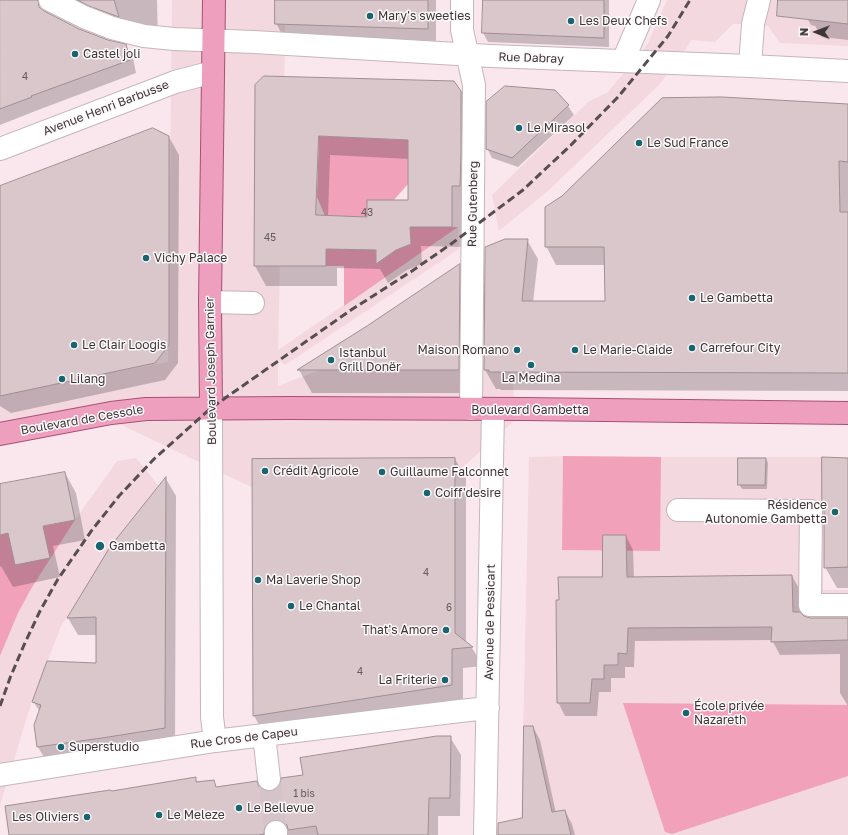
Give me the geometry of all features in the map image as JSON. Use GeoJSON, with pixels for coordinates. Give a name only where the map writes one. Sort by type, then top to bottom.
{"type":"FeatureCollection","features":[{"type":"Feature","properties":{"kind":"main road","name":"Boulevard Joseph Garnier"},"geometry":{"type":"LineString","coordinates":[[212,408],[210,302],[214,0]]}},
{"type":"Feature","properties":{"kind":"main road","name":"Boulevard Gambetta"},"geometry":{"type":"LineString","coordinates":[[212,408],[848,413]]}},
{"type":"Feature","properties":{"kind":"main road","name":"Boulevard de Cessole"},"geometry":{"type":"LineString","coordinates":[[0,434],[111,413],[146,409],[212,408]]}},
{"type":"Feature","properties":{"kind":"street","name":"Rue Dabray"},"geometry":{"type":"LineString","coordinates":[[50,0],[84,17],[112,28],[144,36],[174,39],[467,55],[848,71]]}},
{"type":"Feature","properties":{"kind":"street","name":"Rue Gutenberg"},"geometry":{"type":"LineString","coordinates":[[462,0],[462,30],[474,85],[471,410]]}},
{"type":"Feature","properties":{"kind":"street"},"geometry":{"type":"LineString","coordinates":[[623,61],[649,0]]}},
{"type":"Feature","properties":{"kind":"street"},"geometry":{"type":"LineString","coordinates":[[750,66],[753,24],[759,0]]}},
{"type":"Feature","properties":{"kind":"street","name":"Avenue Henri Barbusse"},"geometry":{"type":"LineString","coordinates":[[0,149],[175,82],[214,72]]}},
{"type":"Feature","properties":{"kind":"street"},"geometry":{"type":"LineString","coordinates":[[210,302],[254,303]]}},
{"type":"Feature","properties":{"kind":"street","name":"Boulevard Joseph Garnier"},"geometry":{"type":"LineString","coordinates":[[212,408],[212,717],[215,741]]}},
{"type":"Feature","properties":{"kind":"street","name":"Avenue de Pessicart"},"geometry":{"type":"LineString","coordinates":[[486,835],[494,410]]}},
{"type":"Feature","properties":{"kind":"street"},"geometry":{"type":"LineString","coordinates":[[678,510],[811,511],[810,605],[848,605]]}},
{"type":"Feature","properties":{"kind":"street","name":"Rue Cros de Capeu"},"geometry":{"type":"LineString","coordinates":[[0,775],[215,741],[488,708]]}},
{"type":"Feature","properties":{"kind":"street"},"geometry":{"type":"LineString","coordinates":[[264,735],[269,779]]}},
{"type":"Feature","properties":{"kind":"shaded area"},"geometry":{"type":"Polygon","coordinates":[[[172,0],[286,0],[278,350],[458,227],[459,249],[285,365],[278,360],[278,386],[377,348],[511,345],[515,420],[442,486],[268,495],[111,420],[0,443],[0,393],[168,362],[172,0]]]}},
{"type":"Feature","properties":{"kind":"shaded area"},"geometry":{"type":"Polygon","coordinates":[[[667,0],[848,0],[848,46],[780,43],[768,26],[753,24],[733,24],[715,42],[691,40],[659,85],[549,190],[499,231],[492,195],[588,102],[608,92],[648,43],[667,0]]]}},
{"type":"Feature","properties":{"kind":"shaded area"},"geometry":{"type":"Polygon","coordinates":[[[319,136],[408,140],[408,184],[394,200],[367,200],[375,226],[376,264],[396,250],[411,244],[410,227],[458,227],[344,306],[344,266],[326,266],[325,216],[317,197],[319,136]]]}},
{"type":"Feature","properties":{"kind":"shaded area"},"geometry":{"type":"Polygon","coordinates":[[[563,456],[661,457],[660,551],[562,550],[563,456]]]}},
{"type":"Feature","properties":{"kind":"shaded area","name":"École privée Nazareth"},"geometry":{"type":"Polygon","coordinates":[[[529,457],[822,457],[823,590],[848,590],[848,835],[521,835],[529,457]]]}},
{"type":"Feature","properties":{"kind":"shaded area"},"geometry":{"type":"Polygon","coordinates":[[[136,458],[159,486],[110,547],[62,624],[32,701],[0,805],[0,656],[18,613],[31,589],[75,520],[117,461],[136,458]]]}},
{"type":"Feature","properties":{"kind":"shaded area"},"geometry":{"type":"Polygon","coordinates":[[[75,520],[31,589],[18,613],[0,656],[0,535],[75,520]]]}},
{"type":"Feature","properties":{"kind":"shaded area"},"geometry":{"type":"Polygon","coordinates":[[[623,703],[848,705],[848,776],[672,834],[665,832],[623,703]]]}},
{"type":"Feature","properties":{"kind":"building"},"geometry":{"type":"Polygon","coordinates":[[[0,0],[38,0],[39,7],[44,11],[79,29],[108,40],[126,44],[130,60],[31,96],[32,97],[0,109],[0,0]]]}},
{"type":"Feature","properties":{"kind":"building"},"geometry":{"type":"Polygon","coordinates":[[[78,0],[114,0],[119,17],[89,6],[78,0]]]}},
{"type":"Feature","properties":{"kind":"building"},"geometry":{"type":"Polygon","coordinates":[[[275,0],[428,0],[428,29],[275,24],[275,0]]]}},
{"type":"Feature","properties":{"kind":"building"},"geometry":{"type":"Polygon","coordinates":[[[483,0],[604,0],[604,38],[482,33],[483,0]]]}},
{"type":"Feature","properties":{"kind":"building"},"geometry":{"type":"Polygon","coordinates":[[[778,0],[848,0],[848,24],[777,16],[778,0]]]}},
{"type":"Feature","properties":{"kind":"building"},"geometry":{"type":"Polygon","coordinates":[[[264,76],[454,81],[461,91],[461,154],[460,186],[452,186],[452,227],[410,227],[411,244],[396,250],[376,264],[376,250],[326,249],[326,266],[254,266],[255,85],[264,76]],[[319,136],[316,215],[367,217],[367,200],[408,200],[408,140],[319,136]]]}},
{"type":"Feature","properties":{"kind":"building","name":"Le Mirasol"},"geometry":{"type":"Polygon","coordinates":[[[505,86],[555,90],[569,105],[512,158],[486,149],[486,102],[505,86]]]}},
{"type":"Feature","properties":{"kind":"building"},"geometry":{"type":"Polygon","coordinates":[[[722,97],[848,104],[848,162],[839,161],[840,212],[848,212],[848,373],[489,372],[489,370],[484,370],[485,247],[505,239],[528,239],[522,301],[605,301],[604,247],[545,247],[545,207],[562,196],[662,98],[722,97]]]}},
{"type":"Feature","properties":{"kind":"building"},"geometry":{"type":"Polygon","coordinates":[[[153,128],[169,136],[169,345],[155,363],[0,396],[0,186],[153,128]]]}},
{"type":"Feature","properties":{"kind":"building"},"geometry":{"type":"Polygon","coordinates":[[[460,264],[459,370],[297,370],[367,326],[460,264]]]}},
{"type":"Feature","properties":{"kind":"building","name":"Résidence Autonomie Gambetta"},"geometry":{"type":"Polygon","coordinates":[[[822,457],[848,458],[848,567],[824,568],[822,457]]]}},
{"type":"Feature","properties":{"kind":"building"},"geometry":{"type":"Polygon","coordinates":[[[455,458],[455,633],[473,647],[452,649],[452,685],[253,716],[252,459],[455,458]]]}},
{"type":"Feature","properties":{"kind":"building"},"geometry":{"type":"Polygon","coordinates":[[[738,458],[766,458],[765,485],[738,485],[738,458]]]}},
{"type":"Feature","properties":{"kind":"building"},"geometry":{"type":"Polygon","coordinates":[[[65,472],[75,520],[43,526],[50,558],[15,565],[8,533],[0,535],[0,484],[65,472]]]}},
{"type":"Feature","properties":{"kind":"building"},"geometry":{"type":"Polygon","coordinates":[[[166,477],[165,728],[37,747],[34,725],[41,705],[32,702],[47,661],[96,663],[96,617],[67,618],[110,547],[166,477]]]}},
{"type":"Feature","properties":{"kind":"building"},"geometry":{"type":"Polygon","coordinates":[[[603,535],[626,535],[627,577],[792,575],[793,612],[800,612],[804,616],[810,618],[848,618],[848,640],[771,642],[772,627],[628,628],[627,654],[618,653],[618,665],[604,665],[604,679],[592,679],[590,703],[557,703],[556,600],[559,600],[558,577],[602,577],[603,535]]]}},
{"type":"Feature","properties":{"kind":"building"},"geometry":{"type":"Polygon","coordinates":[[[524,726],[533,726],[552,812],[565,810],[571,835],[498,835],[498,823],[522,818],[524,726]]]}},
{"type":"Feature","properties":{"kind":"building"},"geometry":{"type":"Polygon","coordinates":[[[437,736],[451,736],[450,798],[429,798],[428,835],[318,835],[316,826],[288,830],[287,825],[283,821],[276,820],[269,821],[265,826],[264,834],[259,835],[9,835],[5,806],[110,790],[112,791],[196,777],[196,782],[214,780],[216,787],[257,781],[259,787],[264,790],[271,791],[276,789],[280,784],[281,778],[303,775],[300,758],[437,736]]]}},
{"type":"Feature","properties":{"kind":"tunnel"},"geometry":{"type":"LineString","coordinates":[[269,779],[276,832]]}},
{"type":"Feature","properties":{"kind":"railway"},"geometry":{"type":"LineString","coordinates":[[0,706],[24,645],[40,611],[58,579],[92,530],[119,496],[154,459],[211,408],[351,310],[451,244],[523,190],[571,145],[618,97],[668,36],[690,0]]}},
{"type":"Feature","properties":{"kind":"place","name":"Mary's sweeties"},"geometry":{"type":"Point","coordinates":[370,16]}},
{"type":"Feature","properties":{"kind":"place","name":"Les Deux Chefs"},"geometry":{"type":"Point","coordinates":[571,21]}},
{"type":"Feature","properties":{"kind":"place","name":"Castel joli"},"geometry":{"type":"Point","coordinates":[75,54]}},
{"type":"Feature","properties":{"kind":"place","name":"Le Mirasol"},"geometry":{"type":"Point","coordinates":[519,128]}},
{"type":"Feature","properties":{"kind":"place","name":"Le Sud France"},"geometry":{"type":"Point","coordinates":[639,143]}},
{"type":"Feature","properties":{"kind":"place","name":"Vichy Palace"},"geometry":{"type":"Point","coordinates":[146,258]}},
{"type":"Feature","properties":{"kind":"place","name":"Le Gambetta"},"geometry":{"type":"Point","coordinates":[692,298]}},
{"type":"Feature","properties":{"kind":"place","name":"Le Clair Loogis"},"geometry":{"type":"Point","coordinates":[74,345]}},
{"type":"Feature","properties":{"kind":"place","name":"Carrefour City"},"geometry":{"type":"Point","coordinates":[692,348]}},
{"type":"Feature","properties":{"kind":"place","name":"Maison Romano"},"geometry":{"type":"Point","coordinates":[517,350]}},
{"type":"Feature","properties":{"kind":"place","name":"Le Marie-Claide"},"geometry":{"type":"Point","coordinates":[575,350]}},
{"type":"Feature","properties":{"kind":"place","name":"Istanbul Grill Donër"},"geometry":{"type":"Point","coordinates":[331,360]}},
{"type":"Feature","properties":{"kind":"place","name":"La Medina"},"geometry":{"type":"Point","coordinates":[531,365]}},
{"type":"Feature","properties":{"kind":"place","name":"Lilang"},"geometry":{"type":"Point","coordinates":[62,379]}},
{"type":"Feature","properties":{"kind":"place","name":"Crédit Agricole"},"geometry":{"type":"Point","coordinates":[265,471]}},
{"type":"Feature","properties":{"kind":"place","name":"Guillaume Falconnet"},"geometry":{"type":"Point","coordinates":[382,472]}},
{"type":"Feature","properties":{"kind":"place","name":"Coiff'desire"},"geometry":{"type":"Point","coordinates":[427,493]}},
{"type":"Feature","properties":{"kind":"place","name":"Résidence Autonomie Gambetta"},"geometry":{"type":"Point","coordinates":[835,512]}},
{"type":"Feature","properties":{"kind":"place","name":"Gambetta"},"geometry":{"type":"Point","coordinates":[100,546]}},
{"type":"Feature","properties":{"kind":"place","name":"Ma Laverie Shop"},"geometry":{"type":"Point","coordinates":[258,580]}},
{"type":"Feature","properties":{"kind":"place","name":"Le Chantal"},"geometry":{"type":"Point","coordinates":[291,606]}},
{"type":"Feature","properties":{"kind":"place","name":"That's Amore"},"geometry":{"type":"Point","coordinates":[446,630]}},
{"type":"Feature","properties":{"kind":"place","name":"La Friterie"},"geometry":{"type":"Point","coordinates":[445,680]}},
{"type":"Feature","properties":{"kind":"place","name":"École privée Nazareth"},"geometry":{"type":"Point","coordinates":[686,713]}},
{"type":"Feature","properties":{"kind":"place","name":"Superstudio"},"geometry":{"type":"Point","coordinates":[61,747]}},
{"type":"Feature","properties":{"kind":"place","name":"Le Bellevue"},"geometry":{"type":"Point","coordinates":[239,808]}},
{"type":"Feature","properties":{"kind":"place","name":"Le Meleze"},"geometry":{"type":"Point","coordinates":[159,815]}},
{"type":"Feature","properties":{"kind":"place","name":"Les Oliviers"},"geometry":{"type":"Point","coordinates":[87,817]}}]}
